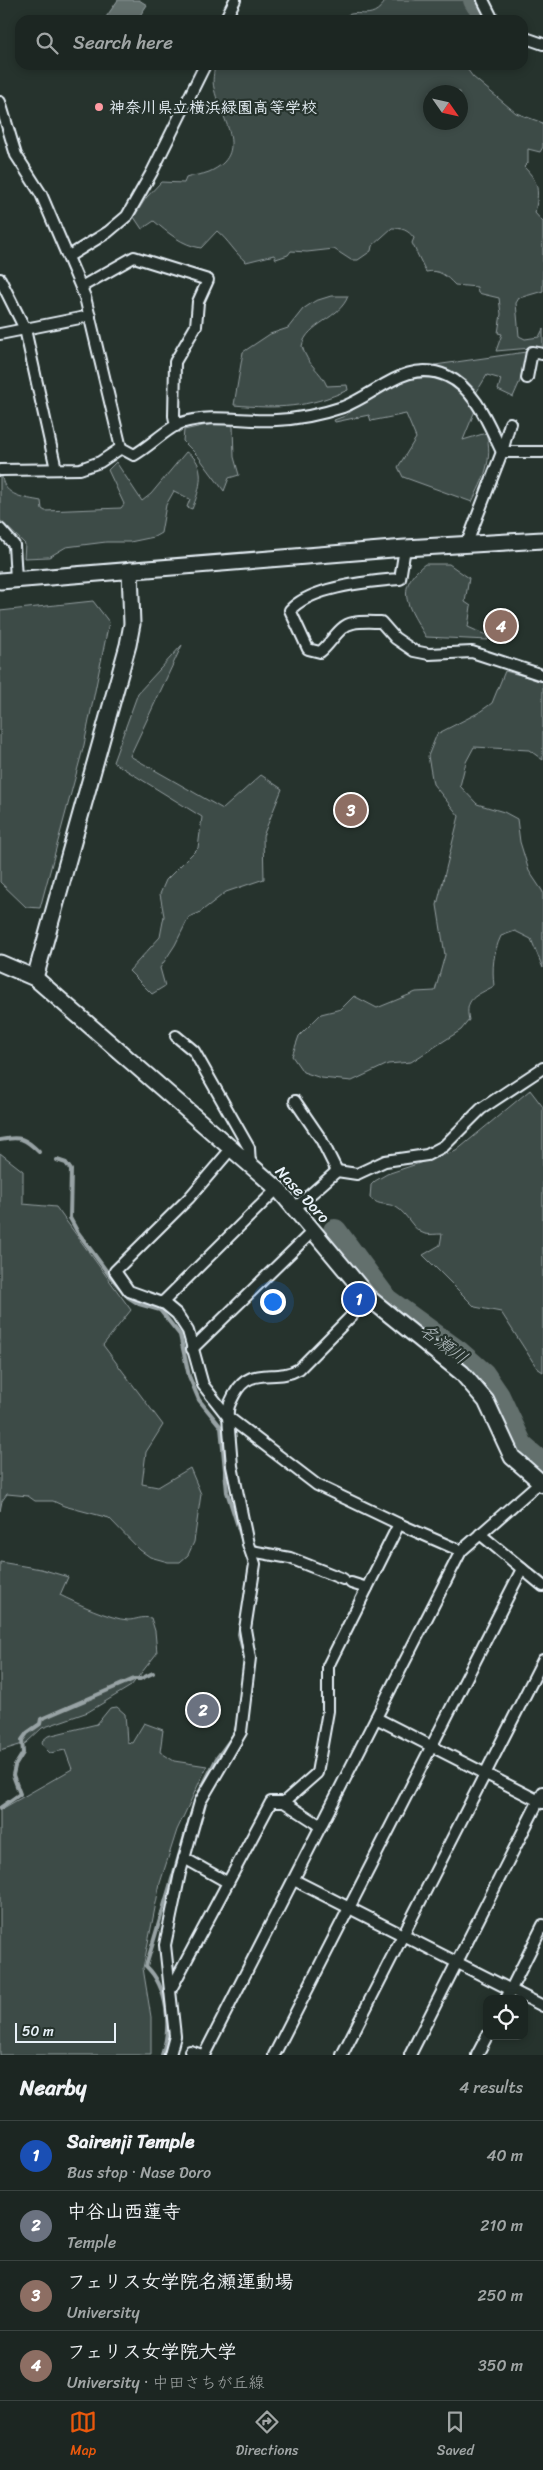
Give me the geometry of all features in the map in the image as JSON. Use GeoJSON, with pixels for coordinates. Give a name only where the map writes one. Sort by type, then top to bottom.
{"type":"FeatureCollection","features":[{"type":"Feature","properties":{"kind":"street"},"geometry":{"type":"LineString","coordinates":[[228,15],[235,0]]}},
{"type":"Feature","properties":{"kind":"street"},"geometry":{"type":"LineString","coordinates":[[483,0],[491,15]]}},
{"type":"Feature","properties":{"kind":"street"},"geometry":{"type":"LineString","coordinates":[[528,39],[543,44]]}},
{"type":"Feature","properties":{"kind":"street"},"geometry":{"type":"LineString","coordinates":[[69,256],[108,232],[127,216],[152,172],[202,70]]}},
{"type":"Feature","properties":{"kind":"street"},"geometry":{"type":"LineString","coordinates":[[0,102],[16,155],[41,194],[82,287],[121,448],[134,455],[176,426],[203,418],[276,420],[314,415],[344,406],[385,383],[410,372],[426,370],[448,376],[462,386],[476,402],[502,452]]}},
{"type":"Feature","properties":{"kind":"street"},"geometry":{"type":"LineString","coordinates":[[82,287],[134,257],[208,280],[198,302],[196,326],[175,362],[174,416],[176,426]]}},
{"type":"Feature","properties":{"kind":"street"},"geometry":{"type":"LineString","coordinates":[[0,279],[25,329],[56,469]]}},
{"type":"Feature","properties":{"kind":"street"},"geometry":{"type":"LineString","coordinates":[[0,334],[90,316]]}},
{"type":"Feature","properties":{"kind":"street"},"geometry":{"type":"LineString","coordinates":[[528,378],[532,352],[543,354]]}},
{"type":"Feature","properties":{"kind":"street"},"geometry":{"type":"LineString","coordinates":[[467,544],[502,452],[510,423]]}},
{"type":"Feature","properties":{"kind":"street"},"geometry":{"type":"LineString","coordinates":[[0,470],[80,469],[100,462],[121,448]]}},
{"type":"Feature","properties":{"kind":"street"},"geometry":{"type":"LineString","coordinates":[[502,452],[543,452]]}},
{"type":"Feature","properties":{"kind":"street"},"geometry":{"type":"LineString","coordinates":[[0,529],[14,545],[16,579]]}},
{"type":"Feature","properties":{"kind":"street"},"geometry":{"type":"LineString","coordinates":[[0,581],[405,548],[543,540]]}},
{"type":"Feature","properties":{"kind":"street"},"geometry":{"type":"LineString","coordinates":[[405,548],[400,579],[362,582],[299,600],[290,610],[308,649],[320,652],[329,646],[340,630],[351,623],[382,622],[395,638],[414,651],[429,654],[472,652],[542,675]]}},
{"type":"Feature","properties":{"kind":"street"},"geometry":{"type":"LineString","coordinates":[[35,978],[128,646],[132,624],[130,570]]}},
{"type":"Feature","properties":{"kind":"street","name":"Nase Doro"},"geometry":{"type":"LineString","coordinates":[[0,963],[35,978],[278,1188],[369,1298],[462,1373],[486,1401],[512,1457],[542,1483]]}},
{"type":"Feature","properties":{"kind":"street"},"geometry":{"type":"LineString","coordinates":[[176,1036],[194,1051],[249,1148],[250,1165]]}},
{"type":"Feature","properties":{"kind":"street"},"geometry":{"type":"LineString","coordinates":[[295,1208],[337,1171],[357,1174],[385,1162],[427,1154],[444,1146],[481,1109],[543,1068]]}},
{"type":"Feature","properties":{"kind":"street"},"geometry":{"type":"LineString","coordinates":[[295,1101],[320,1139],[337,1171]]}},
{"type":"Feature","properties":{"kind":"street"},"geometry":{"type":"LineString","coordinates":[[231,1149],[189,1198],[115,1271],[129,1291],[162,1303],[177,1314],[188,1331],[203,1385],[228,1417],[317,1485],[461,1551]]}},
{"type":"Feature","properties":{"kind":"street"},"geometry":{"type":"LineString","coordinates":[[162,1303],[278,1188]]}},
{"type":"Feature","properties":{"kind":"street"},"geometry":{"type":"LineString","coordinates":[[192,1349],[314,1230]]}},
{"type":"Feature","properties":{"kind":"street"},"geometry":{"type":"LineString","coordinates":[[170,2055],[175,2045],[175,2036],[165,1945],[184,1858],[200,1802],[241,1732],[250,1658],[245,1629],[256,1564],[250,1551],[232,1466],[228,1408],[243,1382],[253,1376],[290,1374],[300,1369],[369,1298]]}},
{"type":"Feature","properties":{"kind":"street"},"geometry":{"type":"LineString","coordinates":[[190,2051],[203,2055],[461,1551],[542,1483]]}},
{"type":"Feature","properties":{"kind":"street"},"geometry":{"type":"LineString","coordinates":[[284,1802],[317,1773],[328,1711],[328,1666],[399,1524]]}},
{"type":"Feature","properties":{"kind":"street"},"geometry":{"type":"LineString","coordinates":[[480,1534],[543,1586]]}},
{"type":"Feature","properties":{"kind":"street"},"geometry":{"type":"LineString","coordinates":[[250,1551],[290,1558],[367,1588]]}},
{"type":"Feature","properties":{"kind":"street"},"geometry":{"type":"LineString","coordinates":[[274,2055],[522,1568]]}},
{"type":"Feature","properties":{"kind":"street"},"geometry":{"type":"LineString","coordinates":[[342,2055],[543,1660]]}},
{"type":"Feature","properties":{"kind":"street"},"geometry":{"type":"LineString","coordinates":[[376,1718],[486,1774],[542,1798],[410,2055]]}},
{"type":"Feature","properties":{"kind":"street"},"geometry":{"type":"LineString","coordinates":[[170,1991],[271,1802],[284,1802],[321,1826]]}},
{"type":"Feature","properties":{"kind":"street"},"geometry":{"type":"LineString","coordinates":[[184,1858],[227,1882]]}},
{"type":"Feature","properties":{"kind":"street"},"geometry":{"type":"LineString","coordinates":[[294,1880],[457,1962],[508,1994],[543,2006]]}},
{"type":"Feature","properties":{"kind":"street"},"geometry":{"type":"LineString","coordinates":[[508,1994],[543,1925]]}},
{"type":"Feature","properties":{"kind":"street"},"geometry":{"type":"LineString","coordinates":[[477,2055],[485,2040]]}},
{"type":"Feature","properties":{"kind":"shaded area"},"geometry":{"type":"Polygon","coordinates":[[[118,0],[139,0],[147,5],[140,15],[108,15],[118,0]]]}},
{"type":"Feature","properties":{"kind":"shaded area"},"geometry":{"type":"Polygon","coordinates":[[[386,0],[479,0],[485,13],[483,15],[349,15],[369,14],[380,8],[386,0]]]}},
{"type":"Feature","properties":{"kind":"shaded area"},"geometry":{"type":"Polygon","coordinates":[[[214,70],[468,70],[473,77],[516,113],[543,123],[543,147],[540,152],[528,149],[528,163],[524,167],[536,183],[537,199],[535,213],[543,222],[543,291],[519,298],[516,303],[519,336],[525,339],[539,337],[543,329],[543,349],[531,348],[496,351],[502,334],[498,333],[501,314],[499,298],[478,293],[477,287],[455,285],[439,272],[426,272],[412,243],[414,238],[402,229],[392,228],[372,246],[371,251],[358,260],[351,260],[334,249],[307,252],[291,251],[288,255],[276,259],[274,255],[246,262],[217,231],[201,248],[181,241],[154,221],[142,229],[134,217],[146,198],[161,182],[184,183],[186,178],[209,172],[222,164],[229,155],[231,145],[230,134],[214,88],[214,70]]]}},
{"type":"Feature","properties":{"kind":"shaded area"},"geometry":{"type":"Polygon","coordinates":[[[331,296],[348,296],[338,310],[310,332],[302,346],[307,359],[327,386],[347,385],[348,390],[306,404],[292,406],[234,405],[243,352],[270,334],[288,328],[303,309],[315,301],[331,296]]]}},
{"type":"Feature","properties":{"kind":"shaded area"},"geometry":{"type":"Polygon","coordinates":[[[526,352],[520,381],[513,397],[498,390],[501,379],[487,375],[476,393],[453,372],[435,365],[526,352]]]}},
{"type":"Feature","properties":{"kind":"shaded area"},"geometry":{"type":"Polygon","coordinates":[[[417,374],[444,380],[451,384],[463,393],[476,408],[463,440],[486,433],[489,452],[486,469],[472,502],[403,477],[398,467],[416,438],[406,414],[371,421],[369,415],[335,422],[334,420],[345,416],[379,390],[417,374]]]}},
{"type":"Feature","properties":{"kind":"shaded area"},"geometry":{"type":"Polygon","coordinates":[[[216,423],[233,426],[234,457],[239,475],[229,478],[224,491],[198,456],[183,441],[184,430],[216,423]]]}},
{"type":"Feature","properties":{"kind":"shaded area"},"geometry":{"type":"Polygon","coordinates":[[[186,452],[193,457],[200,470],[195,502],[192,509],[187,507],[190,499],[174,491],[166,505],[161,533],[154,537],[130,542],[106,542],[66,547],[49,557],[24,558],[25,544],[0,520],[0,477],[2,477],[7,488],[16,495],[41,501],[42,509],[45,511],[121,508],[124,504],[108,470],[116,462],[142,501],[151,494],[186,452]]]}},
{"type":"Feature","properties":{"kind":"shaded area"},"geometry":{"type":"Polygon","coordinates":[[[425,564],[449,564],[469,578],[465,602],[471,606],[468,627],[486,635],[488,640],[426,637],[414,617],[407,599],[409,582],[425,564]]]}},
{"type":"Feature","properties":{"kind":"shaded area"},"geometry":{"type":"Polygon","coordinates":[[[93,601],[109,622],[84,745],[40,908],[26,907],[0,882],[0,611],[93,601]]]}},
{"type":"Feature","properties":{"kind":"shaded area"},"geometry":{"type":"Polygon","coordinates":[[[182,645],[130,756],[223,809],[261,775],[282,789],[263,836],[264,879],[226,892],[199,913],[189,917],[175,945],[160,968],[165,986],[152,994],[129,971],[160,937],[164,916],[160,894],[166,880],[198,848],[202,817],[113,762],[138,693],[182,645]]]}},
{"type":"Feature","properties":{"kind":"shaded area"},"geometry":{"type":"Polygon","coordinates":[[[505,671],[543,681],[543,760],[529,750],[474,747],[466,762],[460,786],[477,804],[504,812],[517,819],[520,842],[529,871],[543,892],[543,968],[531,939],[515,931],[501,936],[496,948],[494,961],[494,986],[477,995],[470,1002],[468,1007],[469,1020],[461,1030],[411,1062],[388,1064],[352,1081],[321,1078],[303,1072],[292,1056],[299,1036],[321,1014],[341,1009],[354,996],[377,1008],[416,992],[435,991],[445,955],[437,905],[459,816],[433,784],[428,756],[437,734],[478,713],[492,703],[505,671]]]}},
{"type":"Feature","properties":{"kind":"shaded area"},"geometry":{"type":"Polygon","coordinates":[[[530,1090],[543,1107],[543,1372],[537,1368],[501,1312],[475,1307],[423,1255],[440,1245],[442,1234],[427,1234],[417,1230],[396,1207],[370,1198],[371,1185],[375,1181],[387,1174],[456,1151],[530,1090]]]}},
{"type":"Feature","properties":{"kind":"shaded area"},"geometry":{"type":"Polygon","coordinates":[[[0,1153],[23,1171],[23,1204],[56,1207],[131,1310],[103,1345],[163,1425],[146,1452],[142,1484],[158,1487],[190,1468],[201,1494],[194,1542],[188,1555],[180,1562],[168,1562],[150,1557],[140,1550],[109,1518],[64,1506],[53,1501],[35,1501],[28,1496],[7,1494],[2,1501],[0,1511],[0,1153]]]}},
{"type":"Feature","properties":{"kind":"shaded area"},"geometry":{"type":"Polygon","coordinates":[[[0,1562],[41,1569],[68,1577],[60,1595],[103,1614],[128,1620],[144,1617],[151,1618],[155,1631],[157,1653],[131,1686],[88,1712],[42,1728],[26,1743],[0,1751],[0,1562]]]}},
{"type":"Feature","properties":{"kind":"shaded area"},"geometry":{"type":"Polygon","coordinates":[[[117,1707],[125,1714],[127,1742],[132,1743],[144,1723],[163,1730],[160,1752],[174,1761],[207,1766],[177,1830],[160,1883],[143,1968],[151,2017],[151,2055],[0,2055],[0,1810],[72,1769],[65,1750],[50,1753],[43,1746],[42,1741],[48,1736],[97,1724],[110,1708],[117,1707]]]}},
{"type":"Feature","properties":{"kind":"waterway"},"geometry":{"type":"LineString","coordinates":[[475,0],[478,5]]}},
{"type":"Feature","properties":{"kind":"waterway"},"geometry":{"type":"LineString","coordinates":[[0,1140],[22,1139],[39,1152]]}},
{"type":"Feature","properties":{"kind":"waterway"},"geometry":{"type":"LineString","coordinates":[[57,1160],[66,1163],[71,1170],[70,1218],[77,1231],[128,1297],[139,1304],[160,1310],[180,1335],[189,1376],[199,1400],[221,1427],[227,1492],[242,1539]]}},
{"type":"Feature","properties":{"kind":"waterway","name":"名瀬川"},"geometry":{"type":"LineString","coordinates":[[335,1231],[386,1300],[459,1353],[483,1374],[498,1396],[522,1447],[543,1465]]}},
{"type":"Feature","properties":{"kind":"waterway"},"geometry":{"type":"LineString","coordinates":[[241,1624],[239,1634],[245,1659]]}},
{"type":"Feature","properties":{"kind":"waterway"},"geometry":{"type":"LineString","coordinates":[[0,1808],[20,1794],[13,1775],[15,1766],[23,1753],[22,1740],[27,1733],[40,1724],[41,1719],[134,1679],[140,1679],[153,1673]]}},
{"type":"Feature","properties":{"kind":"waterway"},"geometry":{"type":"LineString","coordinates":[[197,1797],[217,1758],[234,1735],[238,1723]]}},
{"type":"Feature","properties":{"kind":"waterway"},"geometry":{"type":"LineString","coordinates":[[162,2055],[167,2032],[166,2008],[159,1985],[146,1966],[193,1809]]}},
{"type":"Feature","properties":{"kind":"place","name":"神奈川県立横浜緑園高等学校"},"geometry":{"type":"Point","coordinates":[99,107]}},
{"type":"Feature","properties":{"kind":"place","name":"フェリス女学院大学"},"geometry":{"type":"Point","coordinates":[501,626]}},
{"type":"Feature","properties":{"kind":"place","name":"フェリス女学院名瀬運動場"},"geometry":{"type":"Point","coordinates":[351,810]}},
{"type":"Feature","properties":{"kind":"place","name":"Sairenji Temple"},"geometry":{"type":"Point","coordinates":[359,1299]}},
{"type":"Feature","properties":{"kind":"place","name":"中谷山西蓮寺"},"geometry":{"type":"Point","coordinates":[203,1710]}}]}
